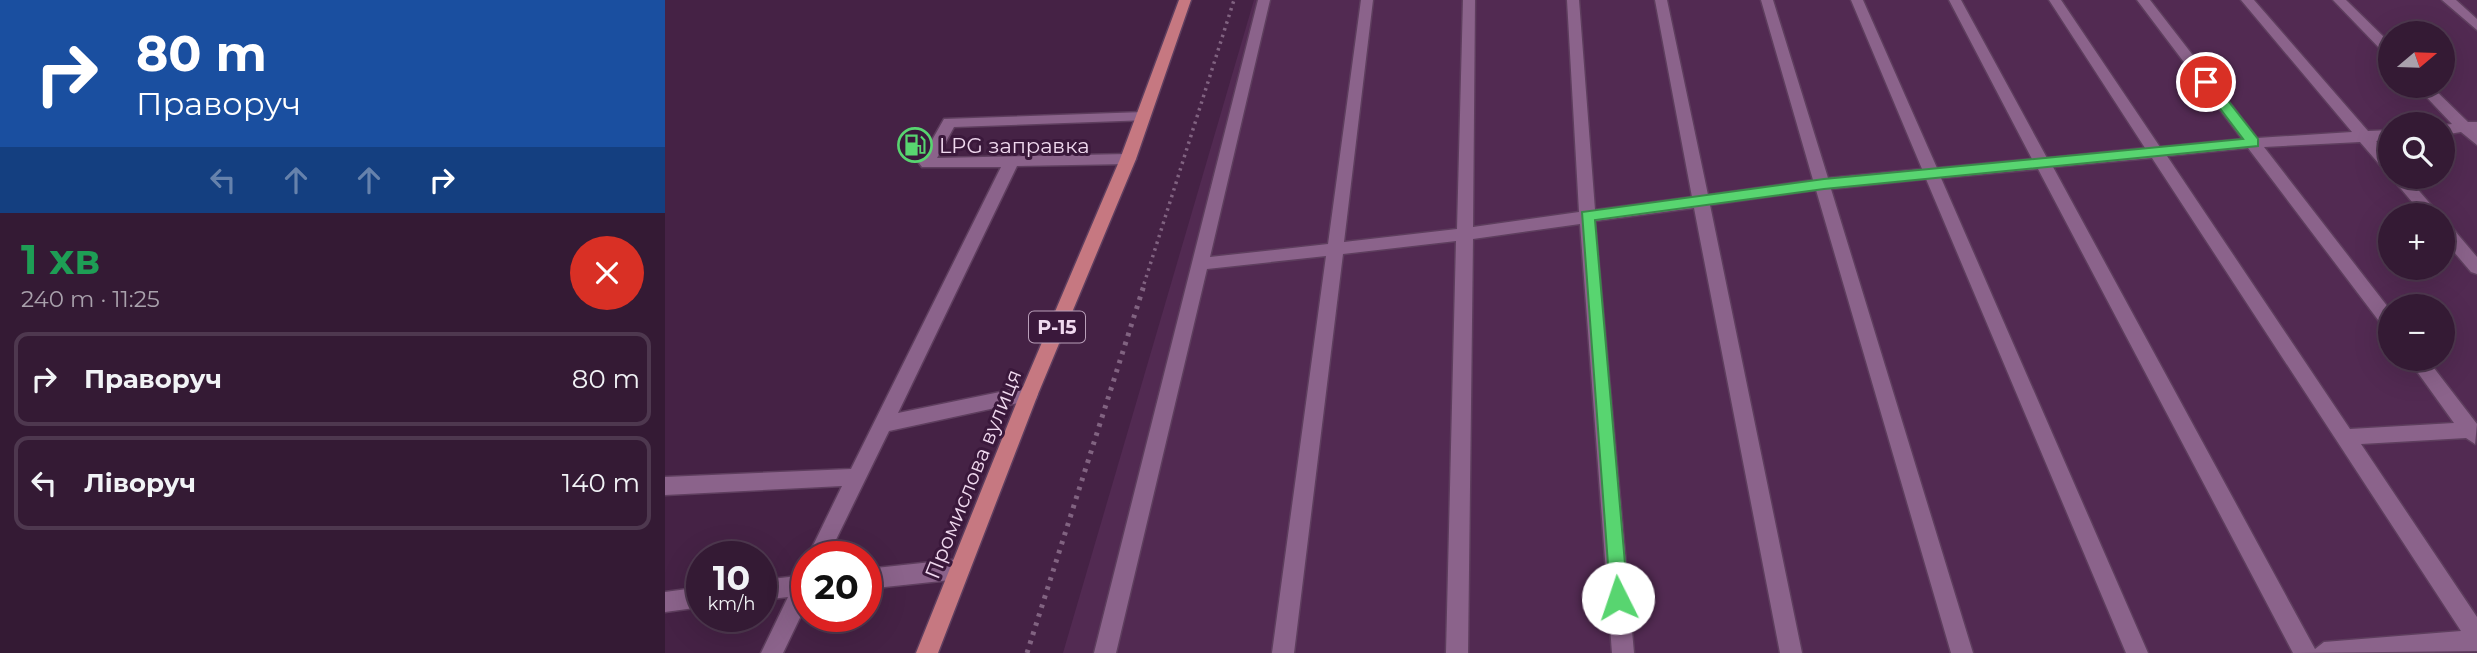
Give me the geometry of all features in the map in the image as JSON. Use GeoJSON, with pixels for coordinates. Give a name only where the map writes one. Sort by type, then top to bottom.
{"type":"FeatureCollection","features":[{"type":"Feature","properties":{"kind":"main road","name":"Промислова вулиця"},"geometry":{"type":"LineString","coordinates":[[927,653],[1029,394],[1128,159],[1185,0]]}},
{"type":"Feature","properties":{"kind":"lane"},"geometry":{"type":"LineString","coordinates":[[1105,653],[1264,0]]}},
{"type":"Feature","properties":{"kind":"lane"},"geometry":{"type":"LineString","coordinates":[[1283,653],[1367,0]]}},
{"type":"Feature","properties":{"kind":"lane"},"geometry":{"type":"LineString","coordinates":[[1457,653],[1469,0]]}},
{"type":"Feature","properties":{"kind":"lane"},"geometry":{"type":"LineString","coordinates":[[1573,0],[1587,216],[1623,653]]}},
{"type":"Feature","properties":{"kind":"lane"},"geometry":{"type":"LineString","coordinates":[[1661,0],[1791,653]]}},
{"type":"Feature","properties":{"kind":"lane"},"geometry":{"type":"LineString","coordinates":[[1767,0],[1962,653]]}},
{"type":"Feature","properties":{"kind":"lane"},"geometry":{"type":"LineString","coordinates":[[1857,0],[1929,174],[2137,653]]}},
{"type":"Feature","properties":{"kind":"lane"},"geometry":{"type":"LineString","coordinates":[[1955,0],[2305,653]]}},
{"type":"Feature","properties":{"kind":"lane"},"geometry":{"type":"LineString","coordinates":[[2056,0],[2477,638],[2324,653]]}},
{"type":"Feature","properties":{"kind":"lane"},"geometry":{"type":"LineString","coordinates":[[2143,0],[2378,307]]}},
{"type":"Feature","properties":{"kind":"lane"},"geometry":{"type":"LineString","coordinates":[[2247,0],[2378,153]]}},
{"type":"Feature","properties":{"kind":"lane"},"geometry":{"type":"LineString","coordinates":[[2339,0],[2378,39]]}},
{"type":"Feature","properties":{"kind":"lane"},"geometry":{"type":"LineString","coordinates":[[2448,0],[2477,26]]}},
{"type":"Feature","properties":{"kind":"lane"},"geometry":{"type":"LineString","coordinates":[[2437,98],[2471,127],[2477,140]]}},
{"type":"Feature","properties":{"kind":"lane"},"geometry":{"type":"LineString","coordinates":[[1128,159],[927,163],[949,122],[1144,117]]}},
{"type":"Feature","properties":{"kind":"lane"},"geometry":{"type":"LineString","coordinates":[[1200,264],[1464,234],[1824,184],[2253,143],[2378,136]]}},
{"type":"Feature","properties":{"kind":"lane"},"geometry":{"type":"LineString","coordinates":[[826,541],[1011,162]]}},
{"type":"Feature","properties":{"kind":"lane"},"geometry":{"type":"LineString","coordinates":[[2409,189],[2421,203]]}},
{"type":"Feature","properties":{"kind":"lane"},"geometry":{"type":"LineString","coordinates":[[2455,242],[2477,268]]}},
{"type":"Feature","properties":{"kind":"lane"},"geometry":{"type":"LineString","coordinates":[[2426,371],[2474,434]]}},
{"type":"Feature","properties":{"kind":"lane"},"geometry":{"type":"LineString","coordinates":[[883,424],[1029,394]]}},
{"type":"Feature","properties":{"kind":"lane"},"geometry":{"type":"LineString","coordinates":[[2345,437],[2474,434]]}},
{"type":"Feature","properties":{"kind":"lane"},"geometry":{"type":"LineString","coordinates":[[665,486],[858,477]]}},
{"type":"Feature","properties":{"kind":"lane"},"geometry":{"type":"LineString","coordinates":[[882,577],[960,569]]}},
{"type":"Feature","properties":{"kind":"lane"},"geometry":{"type":"LineString","coordinates":[[665,602],[686,599]]}},
{"type":"Feature","properties":{"kind":"lane"},"geometry":{"type":"LineString","coordinates":[[772,653],[791,614]]}},
{"type":"Feature","properties":{"kind":"path"},"geometry":{"type":"LineString","coordinates":[[1027,653],[1234,0]]}},
{"type":"Feature","properties":{"kind":"shaded area"},"geometry":{"type":"Polygon","coordinates":[[[1254,0],[2477,0],[2477,653],[1063,653],[1254,0]]]}},
{"type":"Feature","properties":{"kind":"place","name":"LPG заправка"},"geometry":{"type":"Point","coordinates":[915,145]}},
{"type":"Feature","properties":{"kind":"route"},"geometry":{"type":"LineString","coordinates":[[1618,598],[1587,216],[1824,184],[2253,143],[2206,82]]}}]}
